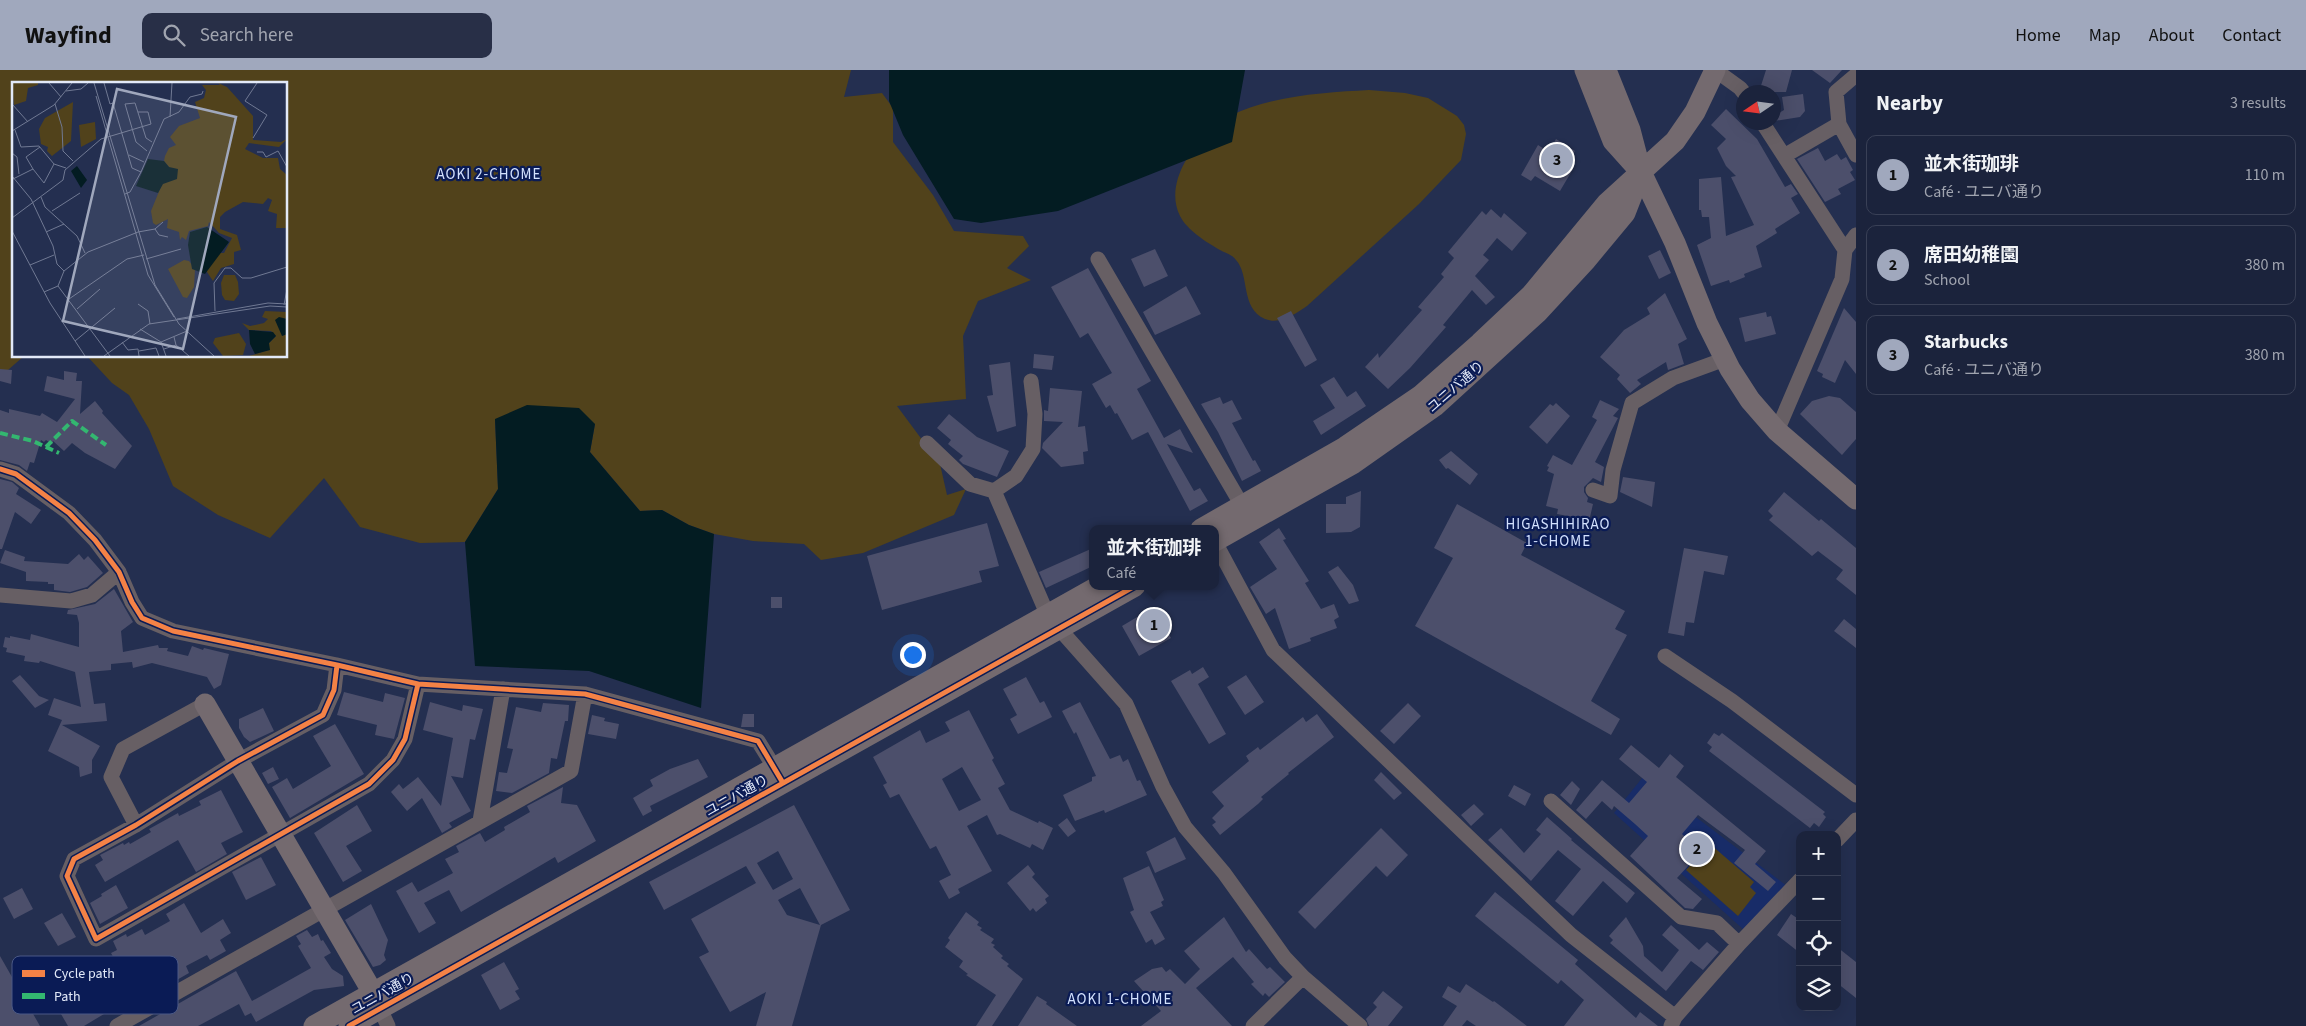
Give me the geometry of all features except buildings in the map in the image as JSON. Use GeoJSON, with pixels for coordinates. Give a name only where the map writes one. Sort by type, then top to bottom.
{"type":"FeatureCollection","features":[{"type":"Feature","properties":{"kind":"street"},"geometry":{"type":"LineString","coordinates":[[1585,70],[1613,141],[1641,172]]}},
{"type":"Feature","properties":{"kind":"street"},"geometry":{"type":"LineString","coordinates":[[1606,70],[1630,130],[1641,172],[1675,243],[1707,323],[1725,359],[1750,400],[1778,430],[1856,499]]}},
{"type":"Feature","properties":{"kind":"street"},"geometry":{"type":"LineString","coordinates":[[1715,70],[1736,85]]}},
{"type":"Feature","properties":{"kind":"street","name":"ユニバ通り"},"geometry":{"type":"LineString","coordinates":[[1219,528],[1246,513],[1420,396],[1531,295],[1607,203],[1675,141],[1695,112],[1715,70]]}},
{"type":"Feature","properties":{"kind":"street"},"geometry":{"type":"LineString","coordinates":[[1856,75],[1836,92],[1839,124],[1856,156]]}},
{"type":"Feature","properties":{"kind":"street"},"geometry":{"type":"LineString","coordinates":[[1784,156],[1839,124]]}},
{"type":"Feature","properties":{"kind":"street"},"geometry":{"type":"LineString","coordinates":[[1767,130],[1844,250]]}},
{"type":"Feature","properties":{"kind":"street"},"geometry":{"type":"LineString","coordinates":[[1778,430],[1842,279],[1844,250],[1856,235]]}},
{"type":"Feature","properties":{"kind":"street"},"geometry":{"type":"LineString","coordinates":[[1098,259],[1246,513]]}},
{"type":"Feature","properties":{"kind":"street"},"geometry":{"type":"LineString","coordinates":[[1593,490],[1610,496],[1613,470],[1632,402],[1673,378],[1725,359]]}},
{"type":"Feature","properties":{"kind":"street"},"geometry":{"type":"LineString","coordinates":[[994,491],[1016,476],[1033,449],[1035,414],[1031,381]]}},
{"type":"Feature","properties":{"kind":"street"},"geometry":{"type":"LineString","coordinates":[[927,443],[970,484],[994,491],[1054,622],[1126,704],[1163,787],[1185,827],[1224,873],[1285,958],[1303,977],[1360,1026]]}},
{"type":"Feature","properties":{"kind":"street"},"geometry":{"type":"LineString","coordinates":[[0,469],[16,474],[69,513],[95,540],[119,572],[132,602],[142,618],[173,631],[418,684],[585,694],[758,741],[779,776]]}},
{"type":"Feature","properties":{"kind":"street"},"geometry":{"type":"LineString","coordinates":[[1219,551],[1273,650],[1572,935],[1673,1022],[1739,944],[1796,884]]}},
{"type":"Feature","properties":{"kind":"street"},"geometry":{"type":"LineString","coordinates":[[0,595],[71,601],[92,595],[119,572]]}},
{"type":"Feature","properties":{"kind":"street","name":"ユニバ通り"},"geometry":{"type":"LineString","coordinates":[[1054,622],[1095,590]]}},
{"type":"Feature","properties":{"kind":"street","name":"ユニバ通り"},"geometry":{"type":"LineString","coordinates":[[349,1026],[779,776],[1054,622],[1126,590]]}},
{"type":"Feature","properties":{"kind":"street"},"geometry":{"type":"LineString","coordinates":[[1665,656],[1732,701],[1856,795]]}},
{"type":"Feature","properties":{"kind":"street"},"geometry":{"type":"LineString","coordinates":[[337,665],[334,690],[323,715],[238,761],[136,824],[74,859],[67,876],[96,939],[369,784],[393,760],[405,739],[418,684]]}},
{"type":"Feature","properties":{"kind":"street"},"geometry":{"type":"LineString","coordinates":[[480,821],[503,689]]}},
{"type":"Feature","properties":{"kind":"street"},"geometry":{"type":"LineString","coordinates":[[178,992],[571,771],[585,694]]}},
{"type":"Feature","properties":{"kind":"street"},"geometry":{"type":"LineString","coordinates":[[136,824],[111,777],[123,749],[205,704],[380,1009]]}},
{"type":"Feature","properties":{"kind":"street"},"geometry":{"type":"LineString","coordinates":[[1551,801],[1681,917],[1717,923],[1739,944]]}},
{"type":"Feature","properties":{"kind":"street"},"geometry":{"type":"LineString","coordinates":[[1841,836],[1856,820]]}},
{"type":"Feature","properties":{"kind":"street"},"geometry":{"type":"LineString","coordinates":[[1253,1026],[1303,977]]}},
{"type":"Feature","properties":{"kind":"street","name":"ユニバ通り"},"geometry":{"type":"LineString","coordinates":[[314,1026],[380,1009]]}},
{"type":"Feature","properties":{"kind":"street"},"geometry":{"type":"LineString","coordinates":[[118,1026],[139,1014]]}},
{"type":"Feature","properties":{"kind":"shaded area"},"geometry":{"type":"Polygon","coordinates":[[[0,70],[851,70],[844,97],[882,93],[893,108],[893,142],[933,195],[954,231],[1023,236],[1029,246],[1007,268],[1031,280],[978,301],[963,336],[966,399],[897,406],[940,464],[947,495],[966,489],[954,515],[863,553],[821,560],[804,544],[753,541],[714,534],[689,525],[662,510],[640,511],[590,452],[595,424],[495,419],[498,489],[465,542],[420,543],[360,527],[324,478],[270,538],[218,515],[173,486],[149,429],[129,395],[112,383],[89,358],[288,358],[288,82],[12,82],[12,358],[22,358],[0,377],[0,70]]]}},
{"type":"Feature","properties":{"kind":"shaded area"},"geometry":{"type":"Polygon","coordinates":[[[889,70],[1245,70],[1232,142],[1058,211],[981,223],[954,219],[903,135],[889,101],[889,70]]]}},
{"type":"Feature","properties":{"kind":"shaded area"},"geometry":{"type":"Polygon","coordinates":[[[1369,90],[1405,93],[1428,98],[1457,116],[1464,125],[1466,134],[1461,160],[1419,204],[1307,306],[1282,320],[1265,319],[1257,314],[1252,307],[1243,274],[1235,258],[1197,235],[1180,216],[1175,195],[1177,181],[1182,168],[1198,139],[1215,125],[1234,114],[1278,100],[1325,93],[1369,90]]]}},
{"type":"Feature","properties":{"kind":"shaded area"},"geometry":{"type":"Polygon","coordinates":[[[527,405],[579,408],[595,424],[590,452],[640,511],[662,510],[689,525],[714,534],[701,708],[589,671],[475,666],[465,542],[498,489],[495,419],[527,405]]]}},
{"type":"Feature","properties":{"kind":"shaded area"},"geometry":{"type":"Polygon","coordinates":[[[1643,777],[1787,886],[1744,930],[1614,813],[1643,777]]]}},
{"type":"Feature","properties":{"kind":"shaded area"},"geometry":{"type":"Polygon","coordinates":[[[1710,844],[1754,882],[1750,887],[1756,893],[1738,916],[1686,870],[1710,844]]]}},
{"type":"Feature","properties":{"kind":"marked path"},"geometry":{"type":"LineString","coordinates":[[46,447],[72,421],[106,445]]}},
{"type":"Feature","properties":{"kind":"marked path"},"geometry":{"type":"LineString","coordinates":[[0,433],[33,441],[59,453]]}},
{"type":"Feature","properties":{"kind":"cycle path"},"geometry":{"type":"LineString","coordinates":[[0,469],[16,474],[69,513],[95,540],[119,572],[132,602],[142,618],[173,631],[418,684],[585,694],[758,741],[783,783]]}},
{"type":"Feature","properties":{"kind":"cycle path"},"geometry":{"type":"LineString","coordinates":[[349,1026],[1128,590]]}},
{"type":"Feature","properties":{"kind":"cycle path"},"geometry":{"type":"LineString","coordinates":[[337,665],[334,690],[323,715],[238,761],[136,825],[74,859],[67,876],[96,939],[369,784],[393,760],[405,739],[418,684]]}},
{"type":"Feature","properties":{"kind":"place","name":"Starbucks"},"geometry":{"type":"Point","coordinates":[1557,160]}},
{"type":"Feature","properties":{"kind":"place","name":"並木街珈琲"},"geometry":{"type":"Point","coordinates":[1154,625]}},
{"type":"Feature","properties":{"kind":"place","name":"席田幼稚園"},"geometry":{"type":"Point","coordinates":[1697,849]}},
{"type":"Feature","properties":{"kind":"district","name":"AOKI 2-CHOME"},"geometry":{"type":"Point","coordinates":[489,174]}},
{"type":"Feature","properties":{"kind":"district","name":"HIGASHIHIRAO 1-CHOME"},"geometry":{"type":"Point","coordinates":[1558,532]}},
{"type":"Feature","properties":{"kind":"district","name":"AOKI 1-CHOME"},"geometry":{"type":"Point","coordinates":[1120,999]}}]}
